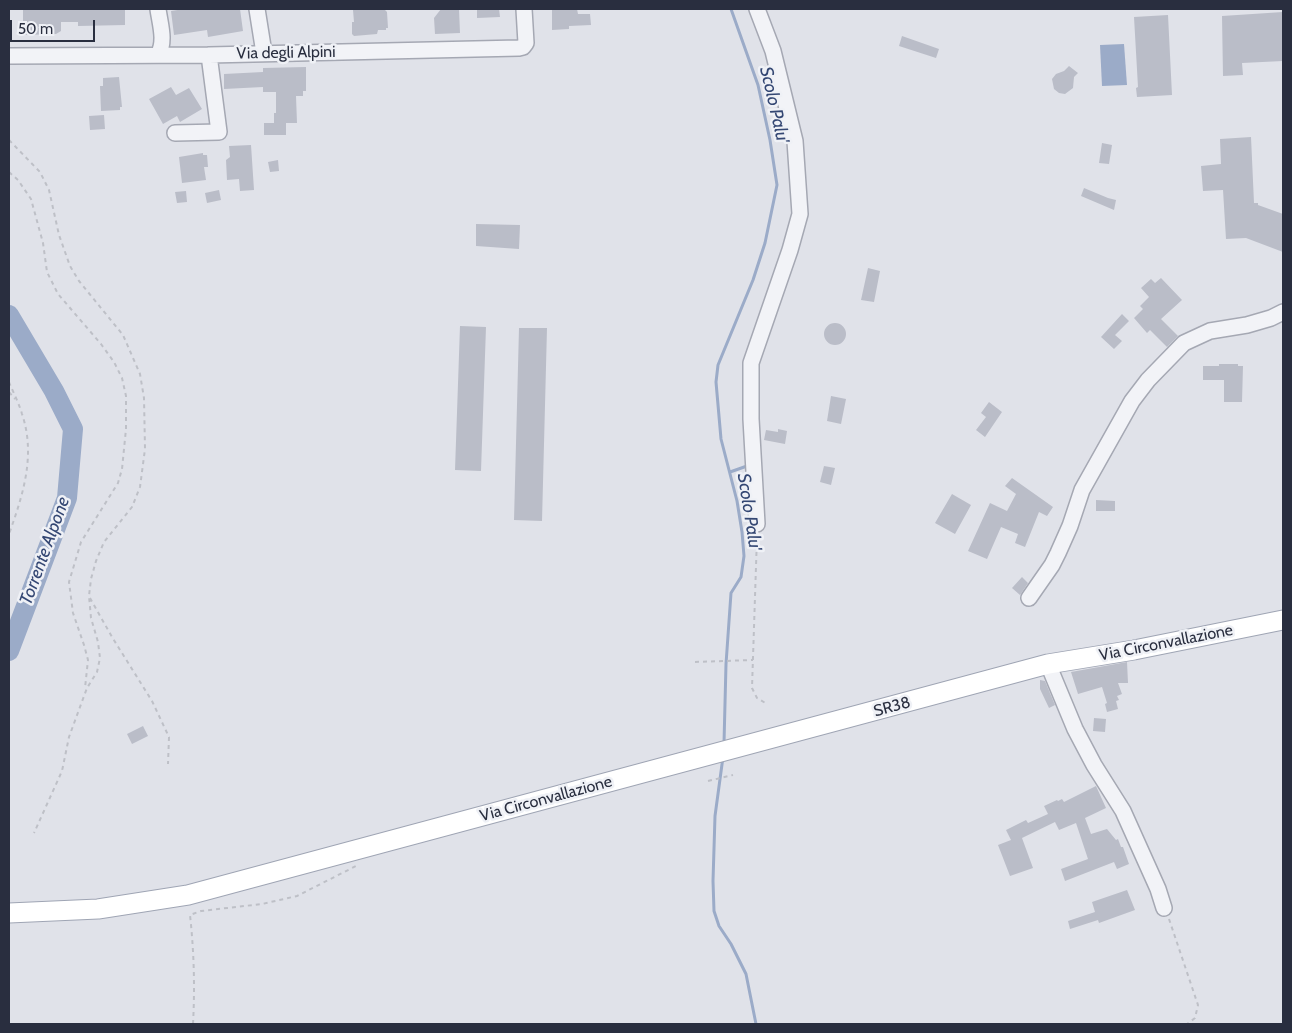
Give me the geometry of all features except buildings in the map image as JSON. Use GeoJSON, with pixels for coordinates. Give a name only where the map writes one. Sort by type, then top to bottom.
{"type":"FeatureCollection","features":[{"type":"Feature","properties":{"kind":"main road","name":"Via Circonvallazione"},"geometry":{"type":"LineString","coordinates":[[1048,664],[1134,650],[1283,620]]}},
{"type":"Feature","properties":{"kind":"main road","name":"SR38"},"geometry":{"type":"LineString","coordinates":[[735,748],[1048,664]]}},
{"type":"Feature","properties":{"kind":"main road","name":"Via Circonvallazione"},"geometry":{"type":"LineString","coordinates":[[9,914],[98,909],[188,895],[735,748]]}},
{"type":"Feature","properties":{"kind":"street"},"geometry":{"type":"LineString","coordinates":[[158,9],[162,48],[158,55]]}},
{"type":"Feature","properties":{"kind":"street"},"geometry":{"type":"LineString","coordinates":[[257,9],[264,53]]}},
{"type":"Feature","properties":{"kind":"street","name":"Via degli Alpini"},"geometry":{"type":"LineString","coordinates":[[9,51],[209,55],[519,48],[523,47],[526,43],[524,9]]}},
{"type":"Feature","properties":{"kind":"street"},"geometry":{"type":"LineString","coordinates":[[757,9],[773,51],[795,141],[800,214],[790,250],[751,363],[751,419],[757,524]]}},
{"type":"Feature","properties":{"kind":"street"},"geometry":{"type":"LineString","coordinates":[[175,133],[219,132],[209,55]]}},
{"type":"Feature","properties":{"kind":"street"},"geometry":{"type":"LineString","coordinates":[[1029,598],[1058,553],[1070,526],[1082,490],[1132,401],[1148,380],[1184,343],[1210,331],[1271,318],[1283,312]]}},
{"type":"Feature","properties":{"kind":"street"},"geometry":{"type":"LineString","coordinates":[[1048,664],[1075,729],[1094,765],[1123,811],[1158,889],[1164,908]]}},
{"type":"Feature","properties":{"kind":"path"},"geometry":{"type":"LineString","coordinates":[[9,140],[40,172],[49,190],[59,235],[70,266],[79,281],[123,335],[140,374],[143,390],[145,449],[140,487],[132,507],[104,542],[91,579],[89,596],[90,618],[98,642],[100,658],[97,672],[85,692],[69,737],[62,770],[34,833]]}},
{"type":"Feature","properties":{"kind":"path"},"geometry":{"type":"LineString","coordinates":[[9,172],[18,180],[31,199],[43,243],[47,272],[58,294],[114,362],[122,378],[126,396],[126,429],[118,483],[81,542],[69,582],[73,612],[88,660],[85,692]]}},
{"type":"Feature","properties":{"kind":"path"},"geometry":{"type":"LineString","coordinates":[[9,382],[23,415],[28,446],[27,470],[22,500],[9,534]]}},
{"type":"Feature","properties":{"kind":"path"},"geometry":{"type":"LineString","coordinates":[[9,392],[18,402]]}},
{"type":"Feature","properties":{"kind":"path"},"geometry":{"type":"LineString","coordinates":[[757,524],[752,688],[757,698],[767,704]]}},
{"type":"Feature","properties":{"kind":"path"},"geometry":{"type":"LineString","coordinates":[[89,596],[152,701],[169,737],[168,764]]}},
{"type":"Feature","properties":{"kind":"path"},"geometry":{"type":"LineString","coordinates":[[695,662],[753,660]]}},
{"type":"Feature","properties":{"kind":"path"},"geometry":{"type":"LineString","coordinates":[[708,781],[733,775]]}},
{"type":"Feature","properties":{"kind":"path"},"geometry":{"type":"LineString","coordinates":[[193,1024],[193,945],[190,915],[201,911],[262,904],[297,896],[356,867],[359,859],[356,851]]}},
{"type":"Feature","properties":{"kind":"path"},"geometry":{"type":"LineString","coordinates":[[1164,908],[1198,1005],[1195,1018],[1187,1024]]}},
{"type":"Feature","properties":{"kind":"water"},"geometry":{"type":"Polygon","coordinates":[[[1124,44],[1127,85],[1102,86],[1100,45],[1124,44]]]}},
{"type":"Feature","properties":{"kind":"waterway","name":"Scolo Palu'"},"geometry":{"type":"LineString","coordinates":[[724,743],[726,664],[731,593],[741,577],[744,556],[737,501],[721,439],[716,382],[718,365],[753,280],[765,243],[777,185],[770,140],[758,85],[731,9]]}},
{"type":"Feature","properties":{"kind":"waterway","name":"Torrente Alpone"},"geometry":{"type":"LineString","coordinates":[[9,315],[54,391],[73,429],[67,498],[9,651]]}},
{"type":"Feature","properties":{"kind":"waterway"},"geometry":{"type":"LineString","coordinates":[[730,472],[747,466]]}},
{"type":"Feature","properties":{"kind":"waterway","name":"Scolo Palu'"},"geometry":{"type":"LineString","coordinates":[[723,757],[715,816],[714,911],[719,926],[731,944],[746,974],[756,1024]]}}]}
